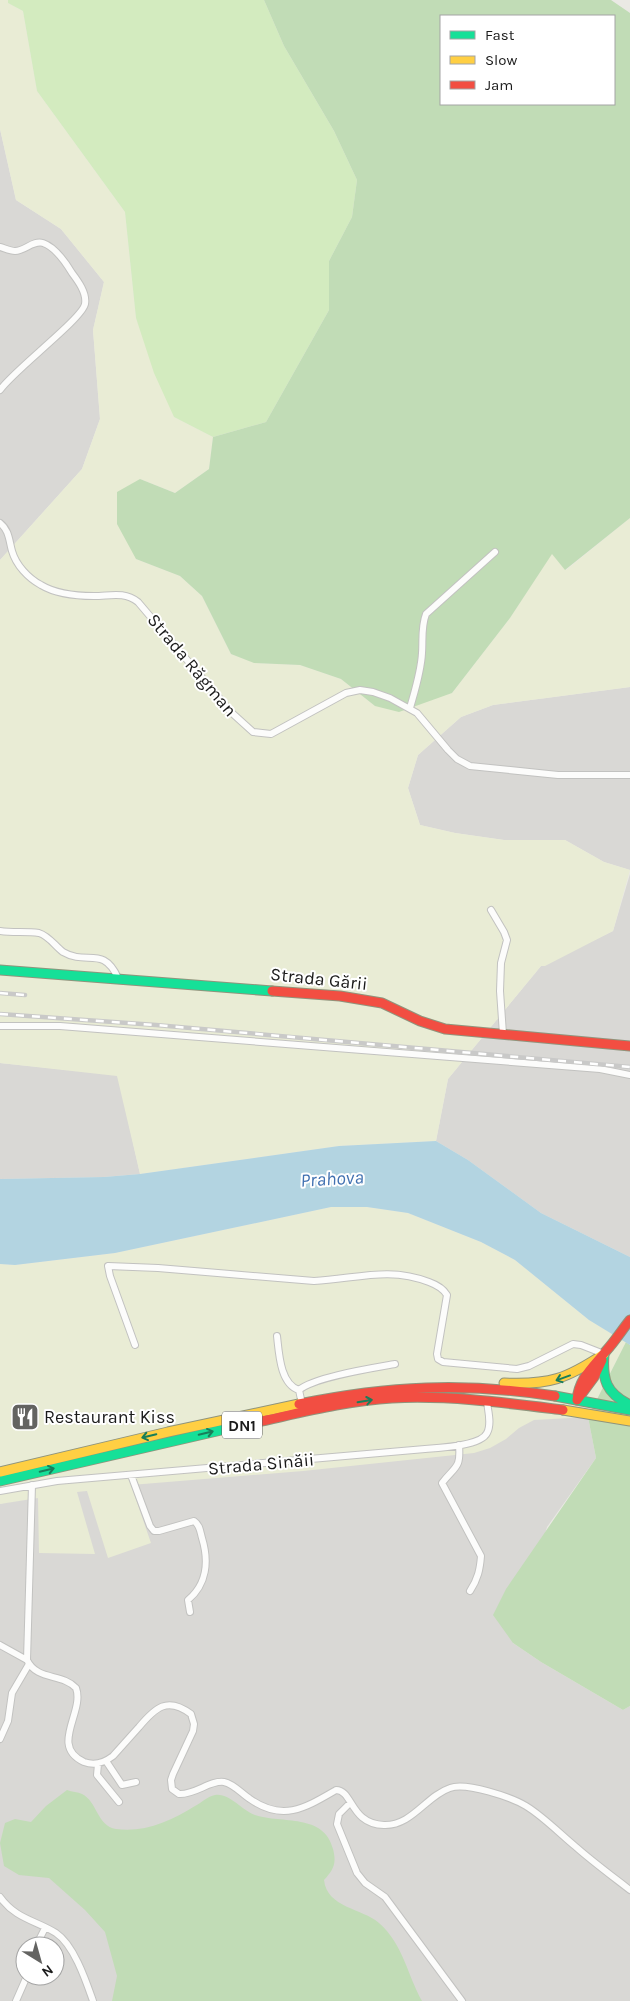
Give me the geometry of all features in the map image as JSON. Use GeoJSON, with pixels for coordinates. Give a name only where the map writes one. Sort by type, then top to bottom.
{"type":"FeatureCollection","features":[{"type":"Feature","properties":{"kind":"main road","name":"Strada Gării"},"geometry":{"type":"LineString","coordinates":[[0,970],[340,996],[382,1003],[420,1021],[445,1029],[630,1046]]}},
{"type":"Feature","properties":{"kind":"main road"},"geometry":{"type":"LineString","coordinates":[[575,1411],[577,1391],[581,1380],[630,1320]]}},
{"type":"Feature","properties":{"kind":"main road"},"geometry":{"type":"LineString","coordinates":[[424,1388],[458,1382],[545,1383],[574,1374],[604,1354]]}},
{"type":"Feature","properties":{"kind":"main road"},"geometry":{"type":"LineString","coordinates":[[604,1354],[602,1372],[608,1388],[619,1400],[630,1405]]}},
{"type":"Feature","properties":{"kind":"main road","name":"DN1"},"geometry":{"type":"LineString","coordinates":[[0,1472],[174,1430],[374,1391],[424,1388],[501,1390],[577,1400],[630,1410]]}},
{"type":"Feature","properties":{"kind":"main road","name":"DN1"},"geometry":{"type":"LineString","coordinates":[[0,1481],[227,1428],[347,1404],[405,1397],[487,1402],[575,1411],[630,1421]]}},
{"type":"Feature","properties":{"kind":"street"},"geometry":{"type":"LineString","coordinates":[[0,247],[15,251],[40,242],[47,244],[60,256],[80,284],[85,298],[85,305],[77,317],[15,373],[0,390]]}},
{"type":"Feature","properties":{"kind":"street","name":"Strada Răgman"},"geometry":{"type":"LineString","coordinates":[[0,523],[6,528],[19,566],[29,577],[42,586],[61,593],[78,595],[127,595],[138,602],[232,713],[254,732],[271,734],[346,693],[360,690],[372,692],[410,708]]}},
{"type":"Feature","properties":{"kind":"street"},"geometry":{"type":"LineString","coordinates":[[495,552],[426,614],[423,622],[422,653],[418,681],[410,708],[431,728],[457,760],[470,766],[558,775],[630,775]]}},
{"type":"Feature","properties":{"kind":"street"},"geometry":{"type":"LineString","coordinates":[[491,910],[504,932],[506,940],[501,963],[502,1034]]}},
{"type":"Feature","properties":{"kind":"street"},"geometry":{"type":"LineString","coordinates":[[0,931],[40,934],[62,951],[72,956],[98,958],[106,961],[111,965],[118,978]]}},
{"type":"Feature","properties":{"kind":"street"},"geometry":{"type":"LineString","coordinates":[[0,1026],[60,1026],[177,1037],[600,1069],[630,1075]]}},
{"type":"Feature","properties":{"kind":"street"},"geometry":{"type":"LineString","coordinates":[[135,1345],[108,1266],[314,1281],[380,1274],[404,1274],[437,1285],[445,1290],[447,1295],[437,1354],[438,1359],[443,1362],[517,1369],[529,1366],[573,1344],[580,1344],[604,1354]]}},
{"type":"Feature","properties":{"kind":"street"},"geometry":{"type":"LineString","coordinates":[[276,1336],[284,1376],[289,1384],[299,1390],[302,1404]]}},
{"type":"Feature","properties":{"kind":"street"},"geometry":{"type":"LineString","coordinates":[[299,1390],[308,1385],[354,1372],[395,1364]]}},
{"type":"Feature","properties":{"kind":"street","name":"Strada Sinăii"},"geometry":{"type":"LineString","coordinates":[[0,1492],[32,1485],[425,1450],[459,1445],[479,1441],[487,1434],[489,1422],[487,1402]]}},
{"type":"Feature","properties":{"kind":"street"},"geometry":{"type":"LineString","coordinates":[[459,1445],[460,1456],[458,1465],[442,1483],[481,1556],[478,1575],[470,1591]]}},
{"type":"Feature","properties":{"kind":"street"},"geometry":{"type":"LineString","coordinates":[[131,1475],[150,1526],[154,1531],[159,1532],[194,1521],[199,1527],[204,1544],[206,1566],[199,1589],[188,1600],[190,1612]]}},
{"type":"Feature","properties":{"kind":"street"},"geometry":{"type":"LineString","coordinates":[[0,1739],[8,1721],[12,1693],[28,1662],[32,1485]]}},
{"type":"Feature","properties":{"kind":"street"},"geometry":{"type":"LineString","coordinates":[[0,1645],[28,1662],[36,1672],[66,1681],[76,1688],[78,1699],[68,1735],[69,1745],[78,1758],[90,1763],[98,1764],[106,1761],[153,1711],[165,1706],[178,1706],[191,1714],[194,1724],[193,1731],[171,1780],[172,1789],[179,1794],[193,1792],[222,1782],[232,1786],[259,1805],[277,1811],[300,1810],[336,1790],[344,1791],[350,1803],[362,1818],[384,1825],[403,1820],[450,1787],[466,1786],[507,1798],[528,1807],[590,1860],[630,1890]]}},
{"type":"Feature","properties":{"kind":"street"},"geometry":{"type":"LineString","coordinates":[[106,1761],[122,1785],[136,1782]]}},
{"type":"Feature","properties":{"kind":"street"},"geometry":{"type":"LineString","coordinates":[[98,1764],[97,1775],[119,1802]]}},
{"type":"Feature","properties":{"kind":"street"},"geometry":{"type":"LineString","coordinates":[[350,1803],[339,1814],[337,1824],[356,1873],[365,1883],[385,1897],[462,2001]]}},
{"type":"Feature","properties":{"kind":"street"},"geometry":{"type":"LineString","coordinates":[[0,1897],[15,1912],[56,1933],[66,1944],[84,1978],[93,2001]]}},
{"type":"Feature","properties":{"kind":"street"},"geometry":{"type":"LineString","coordinates":[[41,1936],[45,1928]]}},
{"type":"Feature","properties":{"kind":"street"},"geometry":{"type":"LineString","coordinates":[[16,2001],[23,1986]]}},
{"type":"Feature","properties":{"kind":"shaded area"},"geometry":{"type":"Polygon","coordinates":[[[0,129],[16,200],[61,229],[104,282],[93,330],[100,419],[82,469],[0,560],[0,129]]]}},
{"type":"Feature","properties":{"kind":"shaded area"},"geometry":{"type":"Polygon","coordinates":[[[630,687],[630,870],[604,862],[565,840],[504,840],[455,833],[420,825],[408,788],[418,755],[461,717],[493,705],[630,687]]]}},
{"type":"Feature","properties":{"kind":"shaded area"},"geometry":{"type":"Polygon","coordinates":[[[630,874],[630,1257],[541,1213],[468,1160],[436,1141],[448,1079],[541,966],[613,931],[630,874]]]}},
{"type":"Feature","properties":{"kind":"shaded area"},"geometry":{"type":"Polygon","coordinates":[[[0,1063],[118,1075],[140,1174],[104,1177],[0,1179],[0,1063]]]}},
{"type":"Feature","properties":{"kind":"shaded area"},"geometry":{"type":"Polygon","coordinates":[[[319,1412],[588,1417],[596,1458],[547,1527],[513,1643],[541,1662],[623,1710],[630,1706],[630,2001],[0,2001],[0,1504],[319,1412]]]}},
{"type":"Feature","properties":{"kind":"green space"},"geometry":{"type":"Polygon","coordinates":[[[0,0],[8,0],[8,3],[23,11],[37,91],[125,212],[136,318],[174,417],[213,437],[209,469],[175,493],[140,479],[136,559],[180,576],[202,596],[231,654],[255,663],[300,665],[341,679],[375,706],[452,693],[510,618],[552,553],[566,570],[630,518],[630,687],[493,705],[461,717],[418,755],[408,788],[420,825],[455,833],[504,840],[565,840],[604,862],[630,870],[613,931],[545,966],[541,966],[448,1079],[436,1141],[339,1146],[140,1174],[117,1076],[0,1063],[0,560],[82,469],[100,419],[93,330],[104,282],[61,229],[16,200],[0,129],[0,0]]]}},
{"type":"Feature","properties":{"kind":"green space"},"geometry":{"type":"Polygon","coordinates":[[[8,0],[264,0],[284,46],[334,131],[357,180],[352,217],[329,261],[329,310],[266,422],[213,437],[174,417],[154,373],[136,318],[125,212],[37,91],[23,11],[8,3],[8,0]]]}},
{"type":"Feature","properties":{"kind":"green space"},"geometry":{"type":"Polygon","coordinates":[[[264,0],[611,0],[630,13],[630,518],[565,570],[552,554],[510,618],[452,693],[399,712],[375,706],[341,679],[300,665],[254,663],[231,654],[202,596],[180,576],[136,559],[117,524],[117,492],[140,479],[175,493],[209,469],[213,437],[266,422],[329,310],[329,261],[352,217],[357,180],[334,131],[284,46],[264,0]]]}},
{"type":"Feature","properties":{"kind":"green space"},"geometry":{"type":"Polygon","coordinates":[[[331,1207],[367,1207],[408,1213],[481,1242],[515,1260],[589,1320],[626,1342],[588,1417],[534,1420],[490,1448],[474,1453],[303,1471],[131,1485],[151,1543],[108,1558],[87,1491],[77,1492],[95,1554],[39,1553],[38,1498],[0,1504],[0,1264],[15,1265],[115,1253],[331,1207]]]}},
{"type":"Feature","properties":{"kind":"green space"},"geometry":{"type":"Polygon","coordinates":[[[626,1342],[630,1345],[630,1706],[623,1710],[541,1662],[513,1643],[493,1615],[506,1589],[596,1458],[588,1417],[626,1342]]]}},
{"type":"Feature","properties":{"kind":"green space"},"geometry":{"type":"Polygon","coordinates":[[[67,1790],[87,1797],[105,1823],[116,1829],[137,1829],[157,1825],[207,1798],[220,1795],[231,1799],[255,1815],[301,1822],[321,1830],[328,1838],[335,1859],[330,1873],[324,1880],[331,1896],[338,1902],[372,1918],[387,1931],[399,1950],[422,2001],[112,2001],[117,1976],[105,1932],[85,1910],[49,1878],[19,1875],[4,1866],[0,1843],[5,1823],[15,1819],[31,1822],[46,1806],[67,1790]]]}},
{"type":"Feature","properties":{"kind":"water","name":"Prahova"},"geometry":{"type":"Polygon","coordinates":[[[436,1141],[468,1160],[541,1213],[630,1257],[630,1345],[589,1320],[515,1260],[481,1242],[408,1213],[367,1207],[331,1207],[115,1253],[15,1265],[0,1264],[0,1179],[104,1177],[140,1174],[339,1146],[436,1141]]]}},
{"type":"Feature","properties":{"kind":"railway"},"geometry":{"type":"LineString","coordinates":[[0,993],[25,995]]}},
{"type":"Feature","properties":{"kind":"railway"},"geometry":{"type":"LineString","coordinates":[[0,1014],[156,1025],[630,1067]]}},
{"type":"Feature","properties":{"kind":"traffic: fast"},"geometry":{"type":"LineString","coordinates":[[0,970],[272,991]]}},
{"type":"Feature","properties":{"kind":"traffic: fast"},"geometry":{"type":"LineString","coordinates":[[604,1354],[604,1371],[607,1385],[616,1396],[630,1405]]}},
{"type":"Feature","properties":{"kind":"traffic: fast"},"geometry":{"type":"LineString","coordinates":[[555,1396],[630,1410]]}},
{"type":"Feature","properties":{"kind":"traffic: fast"},"geometry":{"type":"LineString","coordinates":[[0,1481],[243,1425]]}},
{"type":"Feature","properties":{"kind":"traffic: slow"},"geometry":{"type":"LineString","coordinates":[[504,1383],[534,1383],[557,1379],[568,1375],[604,1354]]}},
{"type":"Feature","properties":{"kind":"traffic: slow"},"geometry":{"type":"LineString","coordinates":[[0,1472],[168,1432],[299,1404]]}},
{"type":"Feature","properties":{"kind":"traffic: slow"},"geometry":{"type":"LineString","coordinates":[[563,1410],[630,1421]]}},
{"type":"Feature","properties":{"kind":"traffic: jam"},"geometry":{"type":"LineString","coordinates":[[272,991],[340,996],[382,1003],[420,1021],[445,1029],[630,1046]]}},
{"type":"Feature","properties":{"kind":"traffic: jam"},"geometry":{"type":"LineString","coordinates":[[577,1400],[578,1392],[587,1373],[630,1320]]}},
{"type":"Feature","properties":{"kind":"traffic: jam"},"geometry":{"type":"LineString","coordinates":[[577,1400],[594,1377],[602,1360]]}},
{"type":"Feature","properties":{"kind":"traffic: jam"},"geometry":{"type":"LineString","coordinates":[[299,1404],[364,1393],[426,1388],[489,1389],[555,1396]]}},
{"type":"Feature","properties":{"kind":"traffic: jam"},"geometry":{"type":"LineString","coordinates":[[243,1425],[336,1405],[413,1397],[499,1402],[563,1410]]}},
{"type":"Feature","properties":{"kind":"place","name":"Restaurant Kiss"},"geometry":{"type":"Point","coordinates":[25,1417]}}]}
